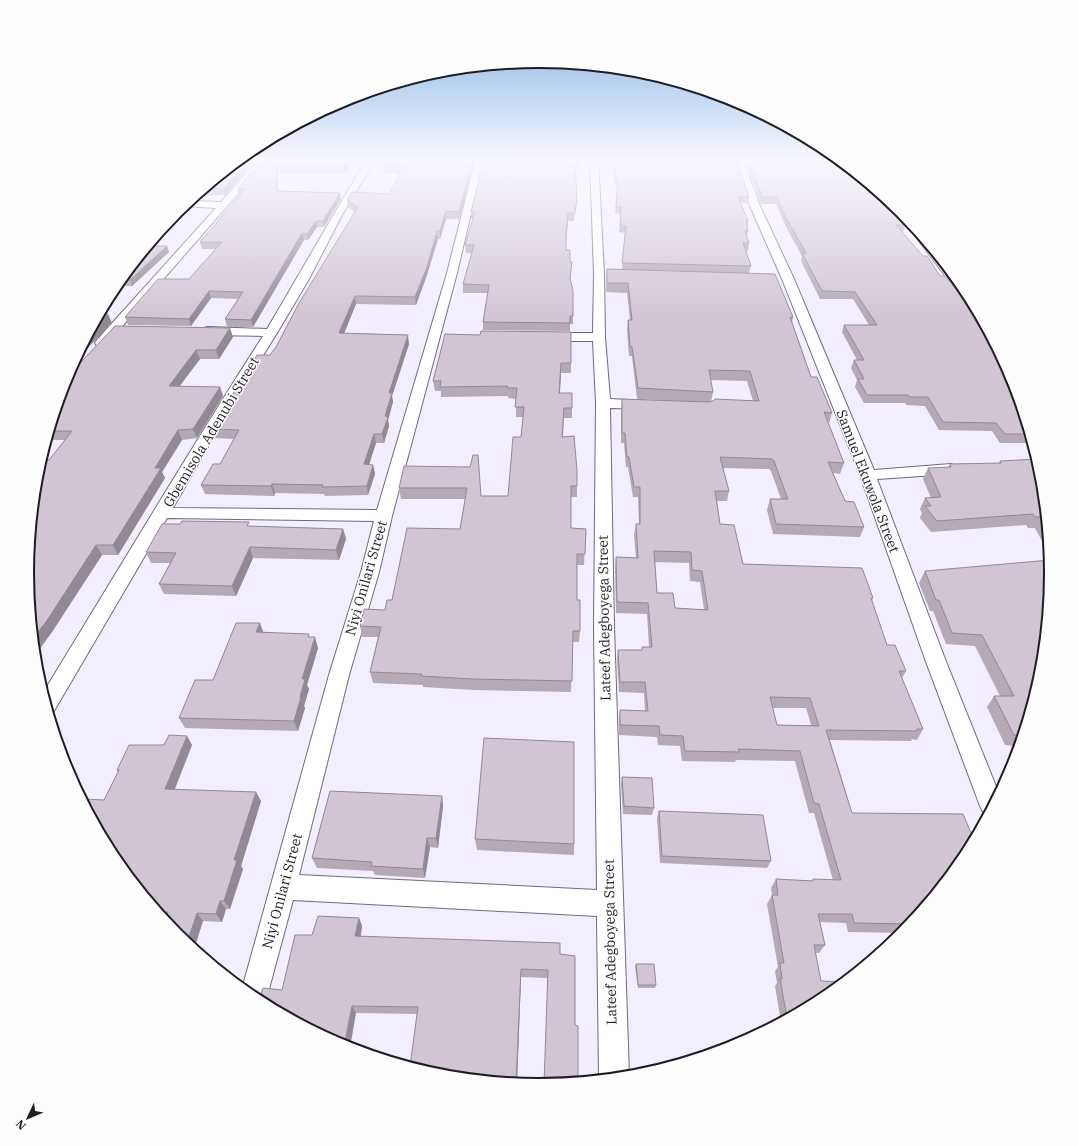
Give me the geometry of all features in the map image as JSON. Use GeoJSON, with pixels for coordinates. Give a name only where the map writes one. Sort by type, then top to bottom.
{"type":"FeatureCollection","features":[{"type":"Feature","properties":{"kind":"street"},"geometry":{"type":"LineString","coordinates":[[95,350],[218,211]]}},
{"type":"Feature","properties":{"kind":"street","name":"Gbemisola Adenubi Street"},"geometry":{"type":"LineString","coordinates":[[50,700],[220,414],[303,279],[339,211]]}},
{"type":"Feature","properties":{"kind":"street","name":"Niyi Onilari Street"},"geometry":{"type":"LineString","coordinates":[[256,991],[339,675],[370,572],[384,516],[443,335],[452,273],[467,211]]}},
{"type":"Feature","properties":{"kind":"street","name":"Lateef Adegboyega Street"},"geometry":{"type":"LineString","coordinates":[[598,211],[603,274],[599,337],[603,403],[604,635],[614,1072]]}},
{"type":"Feature","properties":{"kind":"street","name":"Samuel Ekuwola Street"},"geometry":{"type":"LineString","coordinates":[[756,211],[868,475],[935,660],[990,800]]}},
{"type":"Feature","properties":{"kind":"street"},"geometry":{"type":"LineString","coordinates":[[115,329],[131,329]]}},
{"type":"Feature","properties":{"kind":"street"},"geometry":{"type":"LineString","coordinates":[[193,331],[271,333]]}},
{"type":"Feature","properties":{"kind":"street"},"geometry":{"type":"LineString","coordinates":[[537,336],[599,337]]}},
{"type":"Feature","properties":{"kind":"street"},"geometry":{"type":"LineString","coordinates":[[603,403],[659,405]]}},
{"type":"Feature","properties":{"kind":"street"},"geometry":{"type":"LineString","coordinates":[[868,475],[968,468]]}},
{"type":"Feature","properties":{"kind":"street"},"geometry":{"type":"LineString","coordinates":[[162,513],[384,516]]}},
{"type":"Feature","properties":{"kind":"street"},"geometry":{"type":"LineString","coordinates":[[284,887],[610,904]]}},
{"type":"Feature","properties":{"kind":"building"},"geometry":{"type":"Polygon","coordinates":[[[226,211],[329,211],[323,221],[316,221],[307,234],[302,233],[251,320],[225,319],[243,292],[209,291],[189,319],[125,317],[158,279],[189,279],[222,242],[200,242],[226,211]]]}},
{"type":"Feature","properties":{"kind":"building"},"geometry":{"type":"Polygon","coordinates":[[[355,211],[446,211],[440,231],[437,231],[427,267],[415,297],[355,296],[339,333],[408,335],[389,393],[392,393],[385,416],[388,417],[382,434],[374,434],[364,464],[373,465],[367,486],[322,487],[323,485],[272,484],[271,486],[201,485],[213,464],[220,464],[239,430],[211,429],[257,355],[270,355],[276,347],[299,303],[355,211]]]}},
{"type":"Feature","properties":{"kind":"building"},"geometry":{"type":"Polygon","coordinates":[[[575,211],[575,213],[568,213],[566,234],[566,250],[570,250],[570,262],[572,262],[570,278],[573,291],[573,316],[570,316],[570,323],[483,322],[489,285],[463,284],[474,245],[465,245],[475,212],[471,212],[575,211]]]}},
{"type":"Feature","properties":{"kind":"building"},"geometry":{"type":"Polygon","coordinates":[[[621,211],[744,211],[748,221],[746,221],[748,231],[745,231],[749,243],[743,243],[751,266],[622,263],[626,226],[620,225],[621,211]]]}},
{"type":"Feature","properties":{"kind":"building"},"geometry":{"type":"Polygon","coordinates":[[[783,211],[891,211],[905,225],[896,225],[923,256],[927,256],[940,276],[945,276],[961,296],[976,320],[1006,380],[1024,434],[1005,434],[996,423],[943,422],[928,397],[910,397],[908,395],[867,395],[858,379],[864,379],[854,360],[864,360],[844,325],[877,325],[855,292],[822,291],[802,253],[806,253],[783,211]]]}},
{"type":"Feature","properties":{"kind":"building"},"geometry":{"type":"Polygon","coordinates":[[[154,246],[167,246],[130,280],[128,280],[154,246]]]}},
{"type":"Feature","properties":{"kind":"building"},"geometry":{"type":"Polygon","coordinates":[[[607,269],[775,274],[793,317],[790,317],[811,377],[817,377],[832,413],[824,412],[844,463],[828,462],[845,501],[854,502],[864,527],[776,524],[770,499],[788,499],[774,461],[772,459],[720,457],[729,491],[715,491],[720,524],[734,525],[743,564],[862,568],[887,645],[895,645],[906,671],[899,671],[923,729],[917,729],[917,731],[826,730],[852,813],[963,814],[971,834],[940,880],[919,906],[902,924],[854,923],[852,914],[818,914],[825,945],[814,945],[821,981],[836,982],[820,993],[786,1013],[780,978],[782,979],[780,963],[784,963],[772,895],[778,895],[776,879],[813,881],[813,879],[841,880],[819,804],[814,803],[800,751],[738,749],[739,752],[685,751],[683,736],[660,735],[659,726],[620,725],[620,710],[648,711],[645,682],[620,682],[618,650],[642,650],[642,647],[652,647],[648,603],[617,602],[616,557],[638,558],[636,524],[640,524],[640,487],[634,487],[629,457],[627,457],[625,433],[622,433],[622,399],[708,402],[715,399],[759,401],[750,371],[709,370],[713,392],[638,388],[632,347],[630,346],[628,320],[632,320],[628,283],[607,283],[607,269]],[[654,551],[657,593],[673,593],[675,608],[708,610],[702,571],[692,570],[691,552],[654,551]],[[770,697],[777,725],[819,726],[810,698],[770,697]]]}},
{"type":"Feature","properties":{"kind":"building"},"geometry":{"type":"Polygon","coordinates":[[[115,326],[230,328],[216,350],[196,350],[169,386],[220,387],[193,429],[178,430],[155,468],[161,468],[113,545],[96,545],[46,622],[37,633],[34,573],[38,507],[47,460],[49,460],[72,431],[55,431],[72,380],[80,363],[115,326]]]}},
{"type":"Feature","properties":{"kind":"building"},"geometry":{"type":"Polygon","coordinates":[[[481,331],[571,332],[571,363],[561,363],[559,393],[572,393],[572,408],[564,408],[562,437],[574,436],[577,486],[571,486],[571,528],[586,529],[585,554],[577,554],[577,600],[580,600],[580,631],[573,631],[572,681],[473,679],[421,676],[422,674],[370,672],[381,627],[360,626],[364,609],[385,610],[387,600],[392,600],[407,528],[460,529],[467,488],[399,488],[404,466],[470,467],[473,455],[478,455],[481,496],[508,496],[513,437],[521,437],[524,407],[515,407],[517,388],[507,388],[508,386],[440,387],[441,381],[433,381],[445,334],[480,335],[481,331]]]}},
{"type":"Feature","properties":{"kind":"building"},"geometry":{"type":"Polygon","coordinates":[[[1031,459],[1041,517],[1035,517],[1033,514],[937,521],[925,506],[931,506],[925,498],[941,497],[928,468],[951,467],[950,464],[1001,463],[1000,461],[1031,459]]]}},
{"type":"Feature","properties":{"kind":"building"},"geometry":{"type":"Polygon","coordinates":[[[182,521],[249,522],[247,526],[343,529],[336,550],[250,547],[232,586],[159,584],[176,553],[146,552],[162,524],[180,524],[182,521]]]}},
{"type":"Feature","properties":{"kind":"building"},"geometry":{"type":"Polygon","coordinates":[[[1044,561],[1043,606],[1040,639],[1027,704],[1017,735],[1014,735],[994,696],[1014,696],[982,635],[952,633],[939,600],[936,600],[925,571],[1044,561]]]}},
{"type":"Feature","properties":{"kind":"building"},"geometry":{"type":"Polygon","coordinates":[[[236,623],[260,623],[256,632],[309,634],[308,637],[315,637],[302,679],[305,679],[294,721],[179,718],[195,680],[213,680],[236,623]]]}},
{"type":"Feature","properties":{"kind":"building"},"geometry":{"type":"Polygon","coordinates":[[[169,735],[187,736],[165,789],[256,792],[234,860],[237,860],[224,901],[220,901],[216,914],[197,913],[189,937],[167,915],[168,912],[165,912],[159,906],[138,880],[119,854],[88,799],[104,800],[119,770],[117,770],[129,745],[164,745],[169,735]]]}},
{"type":"Feature","properties":{"kind":"building"},"geometry":{"type":"Polygon","coordinates":[[[484,738],[574,742],[574,844],[475,839],[484,738]]]}},
{"type":"Feature","properties":{"kind":"building"},"geometry":{"type":"Polygon","coordinates":[[[622,777],[652,778],[654,808],[624,806],[622,777]]]}},
{"type":"Feature","properties":{"kind":"building"},"geometry":{"type":"Polygon","coordinates":[[[330,791],[442,796],[436,838],[427,838],[423,869],[371,866],[372,862],[312,858],[330,791]]]}},
{"type":"Feature","properties":{"kind":"building"},"geometry":{"type":"Polygon","coordinates":[[[659,811],[763,815],[771,861],[662,856],[659,811]]]}},
{"type":"Feature","properties":{"kind":"building"},"geometry":{"type":"Polygon","coordinates":[[[318,916],[359,918],[355,936],[560,943],[560,954],[575,956],[575,1025],[578,1026],[578,1076],[544,1078],[548,970],[521,969],[516,1077],[473,1074],[411,1062],[418,1007],[352,1006],[345,1040],[316,1026],[261,995],[263,988],[282,990],[295,935],[312,935],[318,916]]]}},
{"type":"Feature","properties":{"kind":"building"},"geometry":{"type":"Polygon","coordinates":[[[636,964],[654,964],[656,985],[638,985],[636,964]]]}}]}
